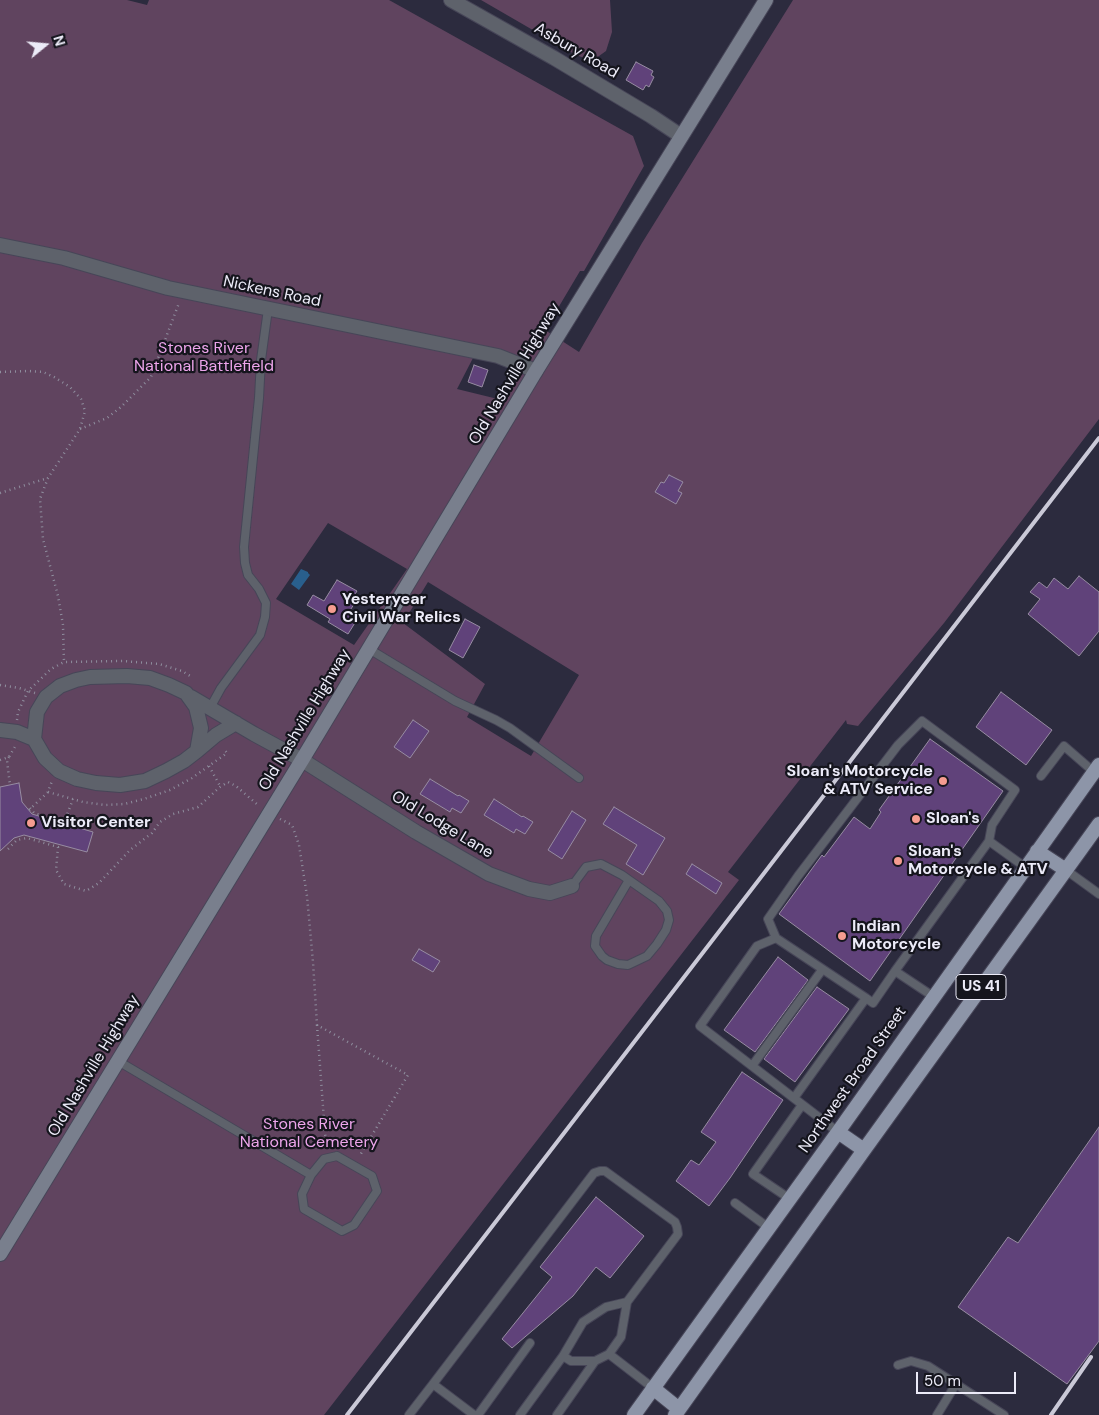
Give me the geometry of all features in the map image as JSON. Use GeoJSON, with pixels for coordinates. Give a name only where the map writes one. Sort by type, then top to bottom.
{"type":"FeatureCollection","features":[{"type":"Feature","properties":{"kind":"main road","name":"Old Nashville Highway"},"geometry":{"type":"LineString","coordinates":[[0,1254],[302,760],[536,371],[766,0]]}},
{"type":"Feature","properties":{"kind":"main road","name":"Northwest Broad Street"},"geometry":{"type":"LineString","coordinates":[[634,1415],[1097,768]]}},
{"type":"Feature","properties":{"kind":"main road","name":"US 41"},"geometry":{"type":"LineString","coordinates":[[677,1412],[1099,824]]}},
{"type":"Feature","properties":{"kind":"main road"},"geometry":{"type":"LineString","coordinates":[[1037,850],[1066,870]]}},
{"type":"Feature","properties":{"kind":"main road"},"geometry":{"type":"LineString","coordinates":[[838,1132],[864,1150]]}},
{"type":"Feature","properties":{"kind":"main road"},"geometry":{"type":"LineString","coordinates":[[653,1388],[677,1412]]}},
{"type":"Feature","properties":{"kind":"street","name":"Asbury Road"},"geometry":{"type":"LineString","coordinates":[[451,0],[554,58],[681,136]]}},
{"type":"Feature","properties":{"kind":"street","name":"Nickens Road"},"geometry":{"type":"LineString","coordinates":[[0,245],[64,258],[159,286],[498,356],[536,371]]}},
{"type":"Feature","properties":{"kind":"street"},"geometry":{"type":"LineString","coordinates":[[34,740],[36,712],[46,696],[60,686],[90,677],[127,676],[150,678],[186,693],[196,707],[200,728],[197,751]]}},
{"type":"Feature","properties":{"kind":"street","name":"Old Lodge Lane"},"geometry":{"type":"LineString","coordinates":[[186,693],[302,760],[416,832],[489,874],[529,889],[550,893],[572,886]]}},
{"type":"Feature","properties":{"kind":"street"},"geometry":{"type":"LineString","coordinates":[[0,730],[17,732],[34,740],[45,758],[59,770],[77,779],[120,785],[145,781],[172,768],[216,735],[236,723]]}},
{"type":"Feature","properties":{"kind":"lane"},"geometry":{"type":"LineString","coordinates":[[210,708],[220,688],[260,635],[265,617],[266,603],[259,589],[248,576],[244,547],[261,360],[268,309]]}},
{"type":"Feature","properties":{"kind":"lane"},"geometry":{"type":"LineString","coordinates":[[369,649],[455,701],[510,728],[579,778]]}},
{"type":"Feature","properties":{"kind":"lane"},"geometry":{"type":"LineString","coordinates":[[922,720],[1015,790],[992,825],[989,841],[873,1003],[776,938],[768,919],[798,876],[898,744],[922,720]]}},
{"type":"Feature","properties":{"kind":"lane"},"geometry":{"type":"LineString","coordinates":[[1041,776],[1064,746],[1097,768]]}},
{"type":"Feature","properties":{"kind":"lane"},"geometry":{"type":"LineString","coordinates":[[989,841],[1026,867]]}},
{"type":"Feature","properties":{"kind":"lane"},"geometry":{"type":"LineString","coordinates":[[572,886],[586,867],[601,864],[628,880],[659,901],[667,911],[669,920],[666,930],[647,956],[628,965],[607,960],[595,946],[596,936],[628,880]]}},
{"type":"Feature","properties":{"kind":"lane"},"geometry":{"type":"LineString","coordinates":[[1066,870],[1099,894]]}},
{"type":"Feature","properties":{"kind":"lane"},"geometry":{"type":"LineString","coordinates":[[776,938],[757,946],[700,1026],[838,1132]]}},
{"type":"Feature","properties":{"kind":"lane"},"geometry":{"type":"LineString","coordinates":[[752,1066],[822,970]]}},
{"type":"Feature","properties":{"kind":"lane"},"geometry":{"type":"LineString","coordinates":[[896,971],[934,998]]}},
{"type":"Feature","properties":{"kind":"lane"},"geometry":{"type":"LineString","coordinates":[[794,1098],[866,998]]}},
{"type":"Feature","properties":{"kind":"lane"},"geometry":{"type":"LineString","coordinates":[[118,1062],[310,1175]]}},
{"type":"Feature","properties":{"kind":"lane"},"geometry":{"type":"LineString","coordinates":[[790,1199],[753,1174],[802,1105]]}},
{"type":"Feature","properties":{"kind":"lane"},"geometry":{"type":"LineString","coordinates":[[337,1156],[354,1166],[372,1176],[376,1191],[354,1225],[342,1231],[304,1209],[302,1194],[310,1175],[324,1159],[337,1156]]}},
{"type":"Feature","properties":{"kind":"lane"},"geometry":{"type":"LineString","coordinates":[[409,1415],[594,1173],[606,1171],[675,1222],[678,1234],[626,1302],[621,1336],[609,1354],[595,1361],[571,1361],[562,1356]]}},
{"type":"Feature","properties":{"kind":"lane"},"geometry":{"type":"LineString","coordinates":[[735,1202],[769,1228]]}},
{"type":"Feature","properties":{"kind":"lane"},"geometry":{"type":"LineString","coordinates":[[520,1415],[562,1356],[583,1322],[606,1307],[626,1302]]}},
{"type":"Feature","properties":{"kind":"lane"},"geometry":{"type":"LineString","coordinates":[[433,1384],[476,1415],[530,1343]]}},
{"type":"Feature","properties":{"kind":"lane"},"geometry":{"type":"LineString","coordinates":[[609,1354],[653,1388]]}},
{"type":"Feature","properties":{"kind":"lane"},"geometry":{"type":"LineString","coordinates":[[557,1415],[595,1361]]}},
{"type":"Feature","properties":{"kind":"lane"},"geometry":{"type":"LineString","coordinates":[[898,1365],[911,1361],[928,1366],[1004,1415]]}},
{"type":"Feature","properties":{"kind":"lane"},"geometry":{"type":"LineString","coordinates":[[937,1415],[956,1384]]}},
{"type":"Feature","properties":{"kind":"path"},"geometry":{"type":"LineString","coordinates":[[80,429],[107,418],[151,377],[183,291]]}},
{"type":"Feature","properties":{"kind":"path"},"geometry":{"type":"LineString","coordinates":[[0,372],[43,372],[54,377],[70,387],[81,399],[85,412],[80,429],[48,478],[40,499],[43,539],[58,596],[63,625],[64,662]]}},
{"type":"Feature","properties":{"kind":"path"},"geometry":{"type":"LineString","coordinates":[[0,493],[48,478]]}},
{"type":"Feature","properties":{"kind":"path"},"geometry":{"type":"LineString","coordinates":[[0,685],[19,688],[46,696]]}},
{"type":"Feature","properties":{"kind":"path"},"geometry":{"type":"LineString","coordinates":[[9,757],[7,760],[10,785]]}},
{"type":"Feature","properties":{"kind":"path"},"geometry":{"type":"LineString","coordinates":[[209,766],[220,787]]}},
{"type":"Feature","properties":{"kind":"path"},"geometry":{"type":"LineString","coordinates":[[54,777],[48,792],[30,809],[34,813],[69,824]]}},
{"type":"Feature","properties":{"kind":"path"},"geometry":{"type":"LineString","coordinates":[[8,849],[17,840],[27,838],[58,847],[56,870],[64,884],[86,891],[99,883],[130,850],[152,833],[160,822],[173,814],[198,807],[228,782],[236,786],[259,805],[292,825],[299,845],[307,896],[325,1134],[330,1158]]}},
{"type":"Feature","properties":{"kind":"path"},"geometry":{"type":"LineString","coordinates":[[64,822],[73,799]]}},
{"type":"Feature","properties":{"kind":"path"},"geometry":{"type":"LineString","coordinates":[[317,1025],[408,1075],[354,1166]]}},
{"type":"Feature","properties":{"kind":"green space"},"geometry":{"type":"Polygon","coordinates":[[[0,0],[127,0],[147,5],[149,0],[389,0],[633,136],[644,166],[584,271],[580,271],[545,330],[579,352],[642,243],[793,0],[1099,0],[1099,419],[944,623],[858,726],[847,724],[846,720],[728,872],[739,880],[324,1415],[0,1415],[0,0]],[[473,358],[457,389],[506,401],[522,369],[473,358]],[[328,523],[276,599],[354,645],[407,569],[328,523]],[[428,582],[403,623],[485,684],[467,717],[531,756],[579,675],[428,582]]]}},
{"type":"Feature","properties":{"kind":"green space"},"geometry":{"type":"Polygon","coordinates":[[[481,0],[610,0],[612,32],[606,51],[592,61],[576,55],[481,0]]]}},
{"type":"Feature","properties":{"kind":"water"},"geometry":{"type":"Polygon","coordinates":[[[301,569],[310,575],[299,590],[291,584],[301,569]]]}},
{"type":"Feature","properties":{"kind":"building"},"geometry":{"type":"Polygon","coordinates":[[[636,62],[653,71],[651,75],[654,77],[649,87],[646,85],[643,90],[626,80],[636,62]]]}},
{"type":"Feature","properties":{"kind":"building"},"geometry":{"type":"Polygon","coordinates":[[[474,365],[488,370],[482,387],[468,382],[474,365]]]}},
{"type":"Feature","properties":{"kind":"building"},"geometry":{"type":"Polygon","coordinates":[[[669,475],[683,482],[678,491],[682,493],[676,504],[655,492],[661,482],[664,483],[669,475]]]}},
{"type":"Feature","properties":{"kind":"building"},"geometry":{"type":"Polygon","coordinates":[[[1079,576],[1099,592],[1099,631],[1079,656],[1028,614],[1040,599],[1030,592],[1039,582],[1047,588],[1054,578],[1068,589],[1079,576]]]}},
{"type":"Feature","properties":{"kind":"building","name":"Yesteryear Civil War Relics"},"geometry":{"type":"Polygon","coordinates":[[[337,580],[357,591],[352,599],[356,601],[349,612],[358,618],[348,634],[328,622],[330,619],[307,605],[313,595],[324,601],[337,580]]]}},
{"type":"Feature","properties":{"kind":"building"},"geometry":{"type":"Polygon","coordinates":[[[465,619],[480,627],[463,658],[449,650],[465,619]]]}},
{"type":"Feature","properties":{"kind":"building"},"geometry":{"type":"Polygon","coordinates":[[[1001,692],[1052,730],[1026,765],[976,727],[1001,692]]]}},
{"type":"Feature","properties":{"kind":"building"},"geometry":{"type":"Polygon","coordinates":[[[413,720],[429,731],[410,758],[394,747],[413,720]]]}},
{"type":"Feature","properties":{"kind":"building","name":"Sloan's Motorcycle & ATV"},"geometry":{"type":"Polygon","coordinates":[[[930,739],[1003,791],[870,981],[779,914],[822,855],[824,857],[854,817],[870,829],[881,812],[879,810],[930,739]]]}},
{"type":"Feature","properties":{"kind":"building"},"geometry":{"type":"Polygon","coordinates":[[[430,779],[469,801],[461,813],[452,808],[450,812],[420,794],[430,779]]]}},
{"type":"Feature","properties":{"kind":"building","name":"Visitor Center"},"geometry":{"type":"Polygon","coordinates":[[[19,783],[22,802],[32,814],[93,832],[87,852],[24,835],[14,838],[0,851],[0,787],[19,783]]]}},
{"type":"Feature","properties":{"kind":"building"},"geometry":{"type":"Polygon","coordinates":[[[494,799],[533,822],[525,834],[516,829],[514,833],[484,815],[494,799]]]}},
{"type":"Feature","properties":{"kind":"building"},"geometry":{"type":"Polygon","coordinates":[[[614,807],[665,838],[643,875],[626,864],[637,845],[603,824],[614,807]]]}},
{"type":"Feature","properties":{"kind":"building"},"geometry":{"type":"Polygon","coordinates":[[[572,811],[586,820],[562,859],[548,850],[572,811]]]}},
{"type":"Feature","properties":{"kind":"building"},"geometry":{"type":"Polygon","coordinates":[[[692,864],[722,883],[716,894],[686,874],[692,864]]]}},
{"type":"Feature","properties":{"kind":"building"},"geometry":{"type":"Polygon","coordinates":[[[419,949],[440,961],[433,972],[412,960],[419,949]]]}},
{"type":"Feature","properties":{"kind":"building"},"geometry":{"type":"Polygon","coordinates":[[[778,957],[808,980],[755,1052],[724,1030],[778,957]]]}},
{"type":"Feature","properties":{"kind":"building"},"geometry":{"type":"Polygon","coordinates":[[[817,987],[849,1009],[795,1082],[764,1059],[817,987]]]}},
{"type":"Feature","properties":{"kind":"building"},"geometry":{"type":"Polygon","coordinates":[[[742,1072],[783,1100],[709,1206],[676,1181],[691,1160],[699,1165],[716,1142],[701,1132],[742,1072]]]}},
{"type":"Feature","properties":{"kind":"building"},"geometry":{"type":"Polygon","coordinates":[[[1099,1127],[1099,1341],[1067,1384],[958,1307],[1008,1237],[1018,1243],[1099,1127]]]}},
{"type":"Feature","properties":{"kind":"building"},"geometry":{"type":"Polygon","coordinates":[[[596,1197],[644,1236],[610,1278],[596,1267],[573,1296],[512,1348],[502,1339],[552,1277],[540,1267],[596,1197]]]}},
{"type":"Feature","properties":{"kind":"railway"},"geometry":{"type":"LineString","coordinates":[[347,1415],[1099,438]]}},
{"type":"Feature","properties":{"kind":"railway"},"geometry":{"type":"LineString","coordinates":[[1051,1415],[1091,1357]]}},
{"type":"Feature","properties":{"kind":"place","name":"Yesteryear Civil War Relics"},"geometry":{"type":"Point","coordinates":[332,609]}},
{"type":"Feature","properties":{"kind":"place","name":"Sloan's Motorcycle & ATV Service"},"geometry":{"type":"Point","coordinates":[943,781]}},
{"type":"Feature","properties":{"kind":"place","name":"Sloan's"},"geometry":{"type":"Point","coordinates":[916,819]}},
{"type":"Feature","properties":{"kind":"place","name":"Visitor Center"},"geometry":{"type":"Point","coordinates":[31,823]}},
{"type":"Feature","properties":{"kind":"place","name":"Sloan's Motorcycle & ATV"},"geometry":{"type":"Point","coordinates":[898,861]}},
{"type":"Feature","properties":{"kind":"place","name":"Indian Motorcycle"},"geometry":{"type":"Point","coordinates":[842,936]}},
{"type":"Feature","properties":{"kind":"park label","name":"Stones River National Battlefield"},"geometry":{"type":"Point","coordinates":[204,358]}},
{"type":"Feature","properties":{"kind":"park label","name":"Stones River National Cemetery"},"geometry":{"type":"Point","coordinates":[309,1134]}}]}
